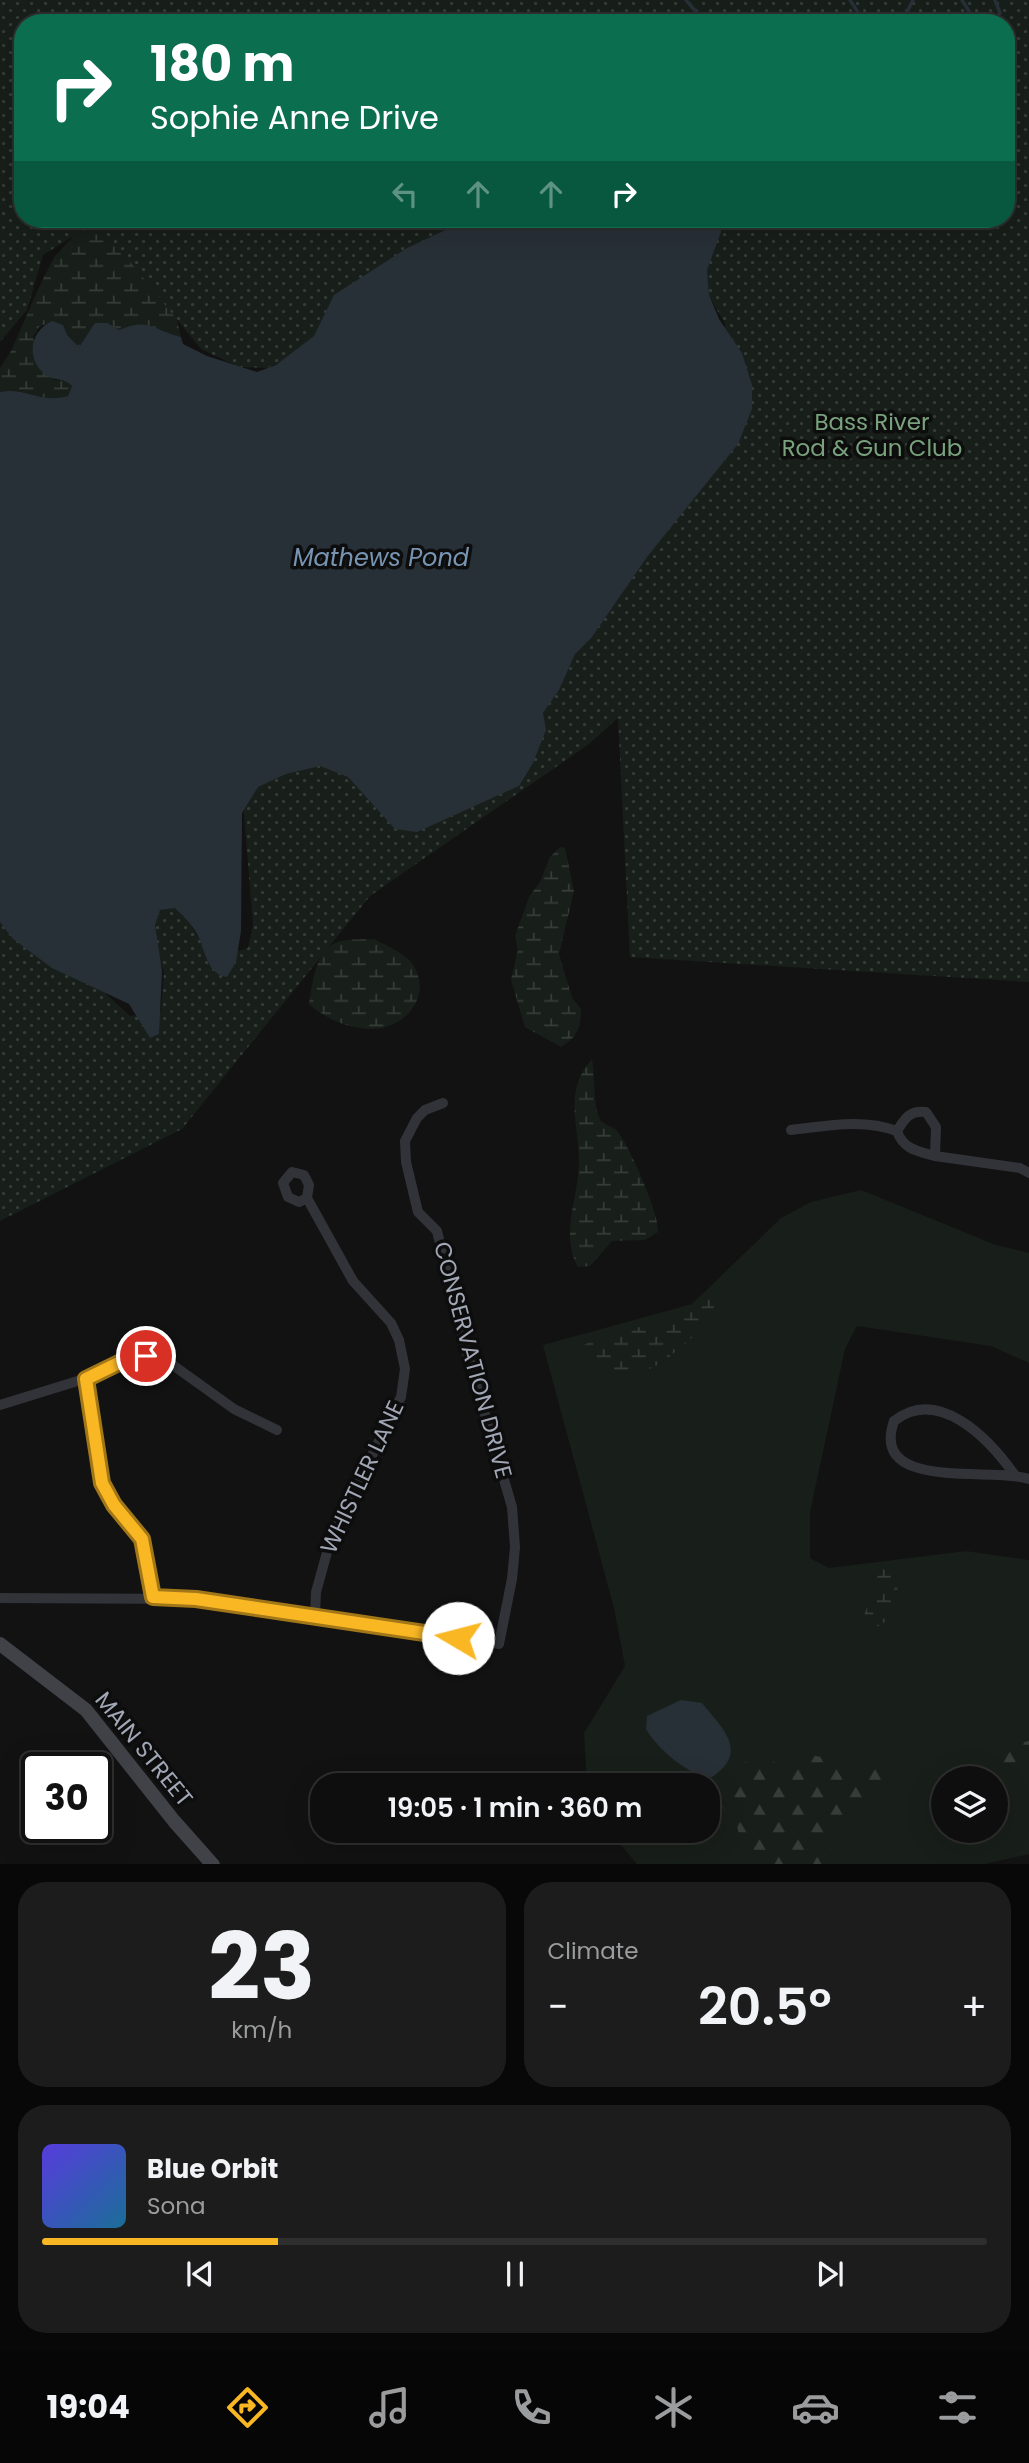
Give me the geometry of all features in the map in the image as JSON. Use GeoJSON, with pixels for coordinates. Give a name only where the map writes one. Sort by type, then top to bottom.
{"type":"FeatureCollection","features":[{"type":"Feature","properties":{"kind":"main road","name":"MAIN STREET"},"geometry":{"type":"LineString","coordinates":[[0,1644],[86,1710],[174,1821],[213,1864]]}},
{"type":"Feature","properties":{"kind":"street","name":"CONSERVATION DRIVE"},"geometry":{"type":"LineString","coordinates":[[315,1616],[499,1644],[512,1579],[515,1547],[512,1507],[463,1339],[438,1231],[418,1212],[406,1161],[405,1141],[416,1118],[425,1110],[443,1103]]}},
{"type":"Feature","properties":{"kind":"street"},"geometry":{"type":"LineString","coordinates":[[897,1131],[905,1117],[916,1111],[926,1112],[936,1127],[935,1156]]}},
{"type":"Feature","properties":{"kind":"street"},"geometry":{"type":"LineString","coordinates":[[791,1130],[857,1123],[877,1124],[897,1131],[901,1141],[912,1149],[935,1156],[1020,1168],[1029,1173]]}},
{"type":"Feature","properties":{"kind":"street","name":"WHISTLER LANE"},"geometry":{"type":"LineString","coordinates":[[307,1198],[353,1281],[391,1323],[399,1340],[405,1369],[401,1397],[327,1548],[316,1592],[315,1616]]}},
{"type":"Feature","properties":{"kind":"street"},"geometry":{"type":"LineString","coordinates":[[0,1405],[86,1379],[131,1357],[156,1359],[184,1372],[254,1422],[277,1430]]}},
{"type":"Feature","properties":{"kind":"street"},"geometry":{"type":"LineString","coordinates":[[86,1379],[102,1483],[114,1505],[142,1539],[153,1597]]}},
{"type":"Feature","properties":{"kind":"street"},"geometry":{"type":"LineString","coordinates":[[1014,1474],[994,1447],[958,1419],[934,1410],[917,1409],[894,1421],[891,1446],[900,1459],[911,1466],[950,1474],[1014,1474],[1029,1479]]}},
{"type":"Feature","properties":{"kind":"street"},"geometry":{"type":"LineString","coordinates":[[0,1598],[196,1599],[315,1616]]}},
{"type":"Feature","properties":{"kind":"green space","name":"Bass River Rod & Gun Club"},"geometry":{"type":"Polygon","coordinates":[[[0,0],[1029,0],[1029,982],[630,957],[618,718],[589,744],[370,896],[182,1129],[0,1221],[0,917],[78,968],[130,1016],[161,1011],[164,972],[156,950],[124,902],[181,905],[198,938],[221,956],[248,948],[253,925],[243,802],[275,760],[554,691],[724,382],[725,323],[697,277],[697,228],[1015,228],[1015,14],[14,14],[14,228],[465,228],[446,243],[366,274],[324,327],[289,359],[267,368],[239,367],[201,349],[131,263],[98,230],[85,229],[43,255],[27,310],[0,342],[0,0]]]}},
{"type":"Feature","properties":{"kind":"green space"},"geometry":{"type":"Polygon","coordinates":[[[81,228],[102,228],[175,312],[181,337],[151,326],[137,325],[119,330],[108,323],[89,332],[79,347],[52,321],[39,327],[33,337],[54,380],[68,381],[72,386],[68,397],[49,398],[18,392],[0,392],[0,368],[11,351],[55,256],[81,228]]]}},
{"type":"Feature","properties":{"kind":"green space"},"geometry":{"type":"Polygon","coordinates":[[[560,847],[565,848],[574,891],[559,954],[572,998],[581,1009],[577,1031],[571,1040],[561,1047],[525,1027],[511,980],[518,949],[515,936],[529,897],[540,882],[550,857],[560,847]]]}},
{"type":"Feature","properties":{"kind":"green space"},"geometry":{"type":"Polygon","coordinates":[[[374,939],[407,958],[419,978],[417,999],[405,1017],[385,1027],[364,1029],[338,1022],[309,1004],[316,970],[328,947],[344,940],[374,939]]]}},
{"type":"Feature","properties":{"kind":"green space"},"geometry":{"type":"Polygon","coordinates":[[[592,1059],[595,1099],[601,1121],[617,1131],[629,1150],[649,1196],[658,1232],[645,1240],[612,1241],[590,1266],[578,1267],[570,1242],[579,1164],[575,1097],[577,1084],[592,1059]]]}},
{"type":"Feature","properties":{"kind":"green space"},"geometry":{"type":"Polygon","coordinates":[[[861,1190],[996,1245],[1029,1253],[1029,1363],[991,1346],[857,1326],[845,1349],[810,1512],[810,1558],[829,1568],[966,1551],[1029,1560],[1029,1854],[985,1864],[637,1864],[619,1843],[720,1843],[720,1773],[586,1773],[584,1733],[625,1666],[614,1608],[543,1345],[692,1304],[781,1218],[811,1202],[861,1190]]]}},
{"type":"Feature","properties":{"kind":"green space"},"geometry":{"type":"Polygon","coordinates":[[[713,1293],[717,1296],[715,1305],[701,1328],[682,1347],[651,1368],[626,1375],[614,1374],[593,1360],[584,1345],[596,1339],[683,1315],[694,1310],[713,1293]]]}},
{"type":"Feature","properties":{"kind":"green space"},"geometry":{"type":"Polygon","coordinates":[[[881,1566],[902,1570],[903,1574],[886,1621],[875,1628],[867,1627],[864,1616],[881,1566]]]}},
{"type":"Feature","properties":{"kind":"green space"},"geometry":{"type":"Polygon","coordinates":[[[1029,1741],[1029,1760],[982,1766],[979,1760],[986,1749],[1029,1741]]]}},
{"type":"Feature","properties":{"kind":"green space"},"geometry":{"type":"Polygon","coordinates":[[[762,1753],[781,1767],[805,1754],[859,1764],[891,1763],[895,1766],[895,1775],[843,1820],[832,1845],[829,1864],[746,1864],[737,1826],[720,1800],[735,1773],[762,1753]]]}},
{"type":"Feature","properties":{"kind":"water","name":"Mathews Pond"},"geometry":{"type":"Polygon","coordinates":[[[450,228],[721,228],[707,270],[709,295],[719,319],[742,353],[752,385],[752,409],[738,444],[647,557],[592,637],[575,654],[559,690],[543,713],[546,730],[533,763],[519,786],[417,832],[395,829],[348,777],[320,766],[286,774],[258,787],[242,813],[241,931],[236,962],[227,977],[215,972],[197,934],[187,920],[175,908],[160,910],[155,925],[162,971],[159,1034],[150,1038],[129,1004],[52,968],[13,939],[0,922],[0,392],[18,392],[49,398],[68,396],[72,386],[46,375],[39,368],[33,354],[35,338],[39,331],[52,321],[63,325],[67,335],[79,347],[95,323],[108,323],[119,330],[137,325],[151,326],[181,337],[183,344],[207,356],[257,372],[276,365],[314,336],[334,295],[407,248],[450,228]]]}},
{"type":"Feature","properties":{"kind":"water"},"geometry":{"type":"Polygon","coordinates":[[[681,1700],[702,1703],[729,1740],[729,1758],[717,1773],[696,1773],[684,1767],[658,1745],[646,1729],[647,1716],[681,1700]]]}},
{"type":"Feature","properties":{"kind":"waterway"},"geometry":{"type":"LineString","coordinates":[[686,0],[698,14]]}},
{"type":"Feature","properties":{"kind":"waterway"},"geometry":{"type":"LineString","coordinates":[[850,0],[859,14]]}},
{"type":"Feature","properties":{"kind":"waterway"},"geometry":{"type":"LineString","coordinates":[[906,14],[913,0]]}},
{"type":"Feature","properties":{"kind":"waterway"},"geometry":{"type":"LineString","coordinates":[[962,0],[971,14]]}},
{"type":"Feature","properties":{"kind":"waterway"},"geometry":{"type":"LineString","coordinates":[[995,0],[999,14]]}},
{"type":"Feature","properties":{"kind":"route"},"geometry":{"type":"LineString","coordinates":[[146,1356],[131,1357],[114,1364],[97,1376],[86,1379],[93,1440],[102,1483],[114,1505],[135,1527],[142,1539],[153,1597],[196,1599],[458,1638]]}}]}
